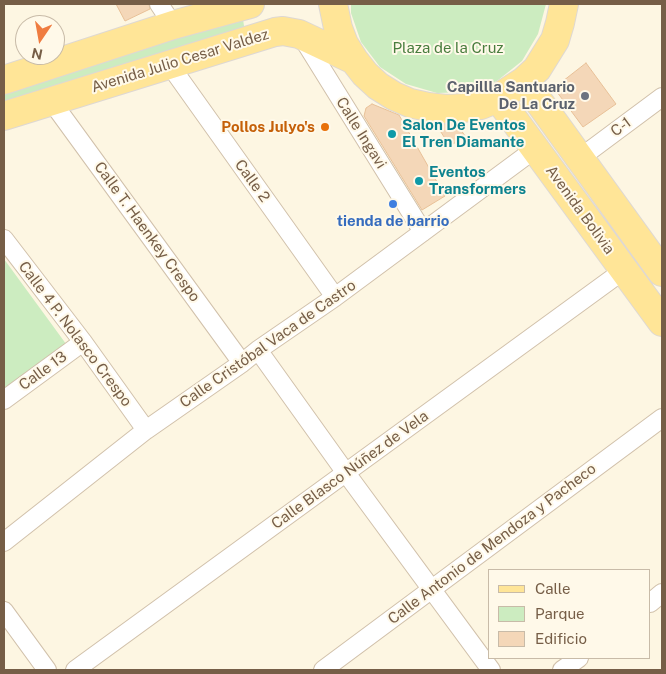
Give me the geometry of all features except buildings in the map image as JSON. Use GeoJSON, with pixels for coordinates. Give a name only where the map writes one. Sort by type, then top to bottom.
{"type":"FeatureCollection","features":[{"type":"Feature","properties":{"kind":"main road"},"geometry":{"type":"LineString","coordinates":[[5,78],[166,14],[250,4]]}},
{"type":"Feature","properties":{"kind":"main road"},"geometry":{"type":"LineString","coordinates":[[334,4],[338,28],[344,44],[365,74],[386,91],[410,103],[428,108],[446,109],[481,105],[498,98],[524,81],[537,69],[555,40],[564,4]]}},
{"type":"Feature","properties":{"kind":"main road","name":"Avenida Julio Cesar Valdez"},"geometry":{"type":"LineString","coordinates":[[4,116],[275,32],[283,31],[299,34],[354,60]]}},
{"type":"Feature","properties":{"kind":"main road","name":"Avenida Bolivia"},"geometry":{"type":"LineString","coordinates":[[524,81],[662,272]]}},
{"type":"Feature","properties":{"kind":"main road","name":"Avenida Bolivia"},"geometry":{"type":"LineString","coordinates":[[498,98],[662,322]]}},
{"type":"Feature","properties":{"kind":"street","name":"Calle Ingavi"},"geometry":{"type":"LineString","coordinates":[[299,34],[424,232]]}},
{"type":"Feature","properties":{"kind":"street","name":"Calle 2"},"geometry":{"type":"LineString","coordinates":[[169,64],[335,297]]}},
{"type":"Feature","properties":{"kind":"street","name":"C-1"},"geometry":{"type":"LineString","coordinates":[[580,158],[662,97]]}},
{"type":"Feature","properties":{"kind":"street","name":"Calle T. Haenkey Crespo"},"geometry":{"type":"LineString","coordinates":[[52,102],[242,363]]}},
{"type":"Feature","properties":{"kind":"street","name":"Calle Cristóbal Vaca de Castro"},"geometry":{"type":"LineString","coordinates":[[4,542],[146,430],[335,297],[535,149]]}},
{"type":"Feature","properties":{"kind":"street","name":"Calle 4 P. Nolasco Crespo"},"geometry":{"type":"LineString","coordinates":[[4,239],[83,342],[146,430]]}},
{"type":"Feature","properties":{"kind":"street","name":"Calle Blasco Núñez de Vela"},"geometry":{"type":"LineString","coordinates":[[75,670],[624,270]]}},
{"type":"Feature","properties":{"kind":"street","name":"Calle 13"},"geometry":{"type":"LineString","coordinates":[[4,400],[83,342]]}},
{"type":"Feature","properties":{"kind":"street"},"geometry":{"type":"LineString","coordinates":[[258,350],[491,670]]}},
{"type":"Feature","properties":{"kind":"street","name":"Calle Antonio de Mendoza y Pacheco"},"geometry":{"type":"LineString","coordinates":[[322,670],[662,418]]}},
{"type":"Feature","properties":{"kind":"street"},"geometry":{"type":"LineString","coordinates":[[651,602],[662,593]]}},
{"type":"Feature","properties":{"kind":"street"},"geometry":{"type":"LineString","coordinates":[[4,610],[48,670]]}},
{"type":"Feature","properties":{"kind":"street"},"geometry":{"type":"LineString","coordinates":[[562,670],[577,659]]}},
{"type":"Feature","properties":{"kind":"green space","name":"Plaza de la Cruz"},"geometry":{"type":"Polygon","coordinates":[[[351,4],[546,4],[538,34],[522,61],[497,81],[468,92],[437,93],[406,84],[380,67],[361,42],[351,13],[351,4]]]}},
{"type":"Feature","properties":{"kind":"green space"},"geometry":{"type":"Polygon","coordinates":[[[243,19],[244,26],[241,33],[4,108],[4,87],[243,19]]]}},
{"type":"Feature","properties":{"kind":"green space"},"geometry":{"type":"Polygon","coordinates":[[[4,259],[69,348],[4,395],[4,259]]]}},
{"type":"Feature","properties":{"kind":"place","name":"Capillla Santuario De La Cruz"},"geometry":{"type":"Point","coordinates":[585,96]}},
{"type":"Feature","properties":{"kind":"place","name":"Pollos Julyo's"},"geometry":{"type":"Point","coordinates":[325,127]}},
{"type":"Feature","properties":{"kind":"place","name":"Salon De Eventos El Tren Diamante"},"geometry":{"type":"Point","coordinates":[392,134]}},
{"type":"Feature","properties":{"kind":"place","name":"Eventos Transformers"},"geometry":{"type":"Point","coordinates":[419,181]}},
{"type":"Feature","properties":{"kind":"place","name":"tienda de barrio"},"geometry":{"type":"Point","coordinates":[393,204]}}]}
